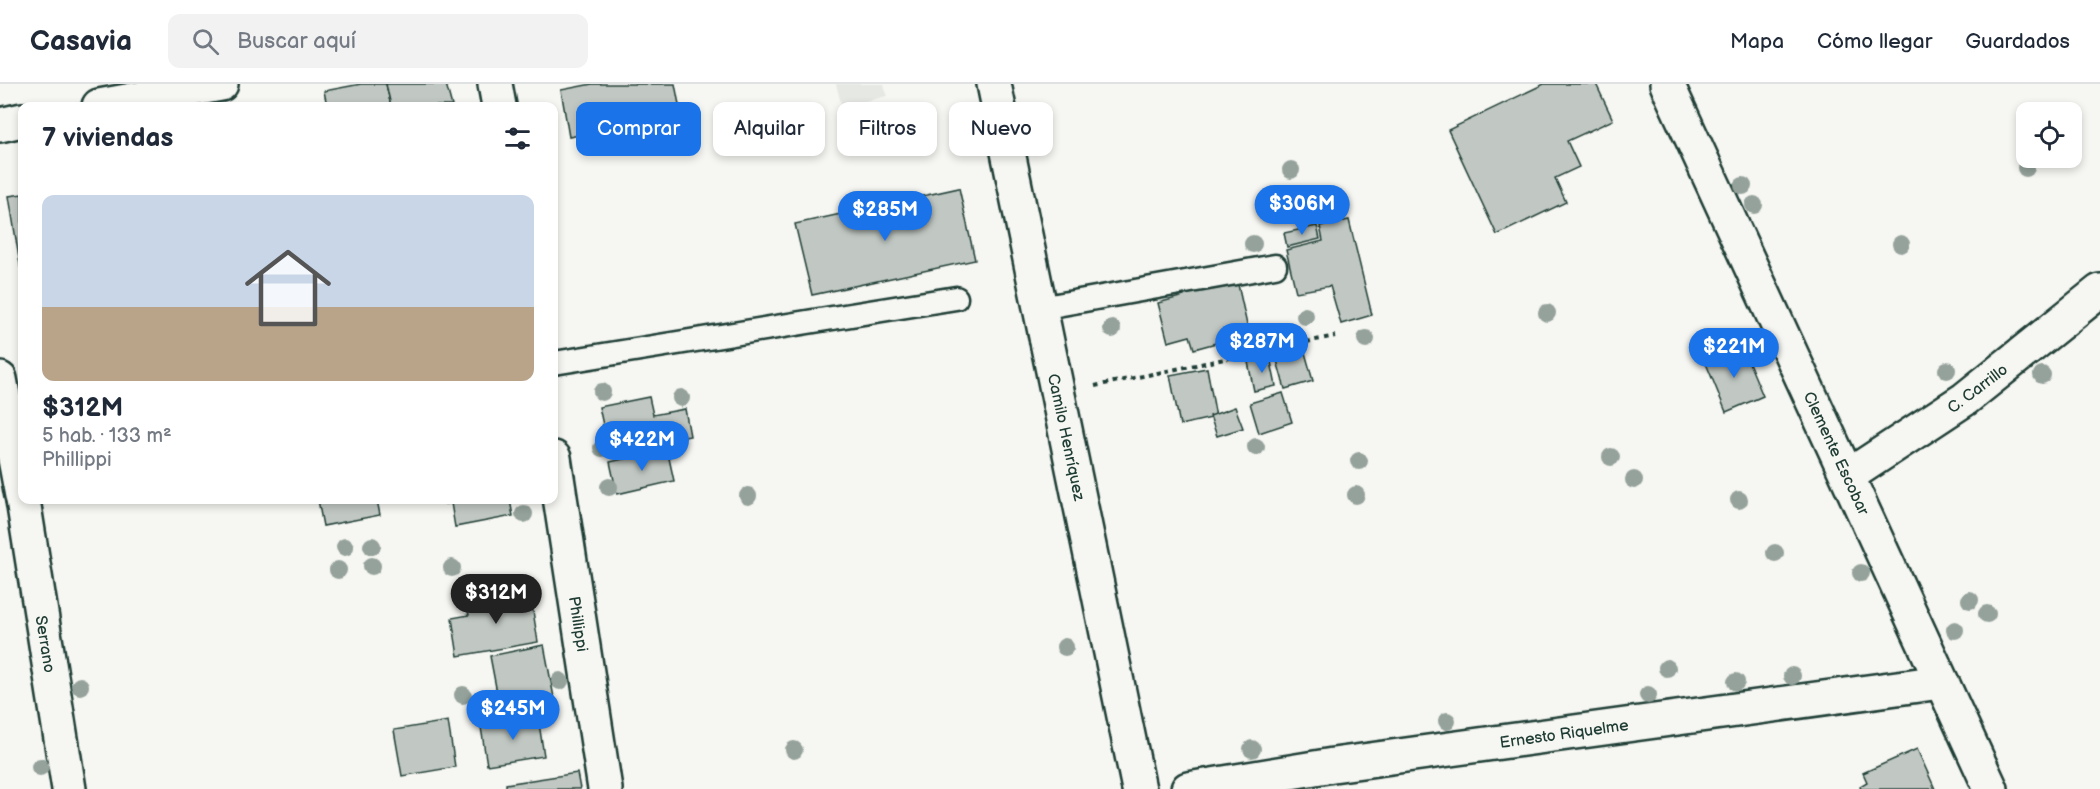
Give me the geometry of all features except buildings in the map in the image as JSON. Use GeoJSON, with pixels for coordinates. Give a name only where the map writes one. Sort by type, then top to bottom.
{"type":"FeatureCollection","features":[{"type":"Feature","properties":{"kind":"street"},"geometry":{"type":"LineString","coordinates":[[117,102],[180,88],[221,84]]}},
{"type":"Feature","properties":{"kind":"street"},"geometry":{"type":"LineString","coordinates":[[495,84],[498,102]]}},
{"type":"Feature","properties":{"kind":"street","name":"Camilo Henríquez"},"geometry":{"type":"LineString","coordinates":[[994,84],[1140,789]]}},
{"type":"Feature","properties":{"kind":"street","name":"Clemente Escobar"},"geometry":{"type":"LineString","coordinates":[[1667,84],[1991,789]]}},
{"type":"Feature","properties":{"kind":"street"},"geometry":{"type":"LineString","coordinates":[[0,124],[18,121]]}},
{"type":"Feature","properties":{"kind":"street","name":"C. Carrillo"},"geometry":{"type":"LineString","coordinates":[[1848,477],[1965,399],[2100,291]]}},
{"type":"Feature","properties":{"kind":"street","name":"Serrano"},"geometry":{"type":"LineString","coordinates":[[0,379],[18,453]]}},
{"type":"Feature","properties":{"kind":"street","name":"Phillippi"},"geometry":{"type":"LineString","coordinates":[[558,484],[605,789]]}},
{"type":"Feature","properties":{"kind":"street","name":"Serrano"},"geometry":{"type":"LineString","coordinates":[[24,504],[69,789]]}},
{"type":"Feature","properties":{"kind":"street","name":"Ernesto Riquelme"},"geometry":{"type":"LineString","coordinates":[[1188,789],[1335,777],[1941,682]]}},
{"type":"Feature","properties":{"kind":"lane"},"geometry":{"type":"LineString","coordinates":[[1040,308],[1275,266]]}},
{"type":"Feature","properties":{"kind":"lane"},"geometry":{"type":"LineString","coordinates":[[558,362],[956,298]]}},
{"type":"Feature","properties":{"kind":"path"},"geometry":{"type":"LineString","coordinates":[[1058,394],[1335,336]]}},
{"type":"Feature","properties":{"kind":"shaded area"},"geometry":{"type":"Polygon","coordinates":[[[836,84],[884,84],[887,96],[862,102],[841,102],[836,84]]]}}]}
